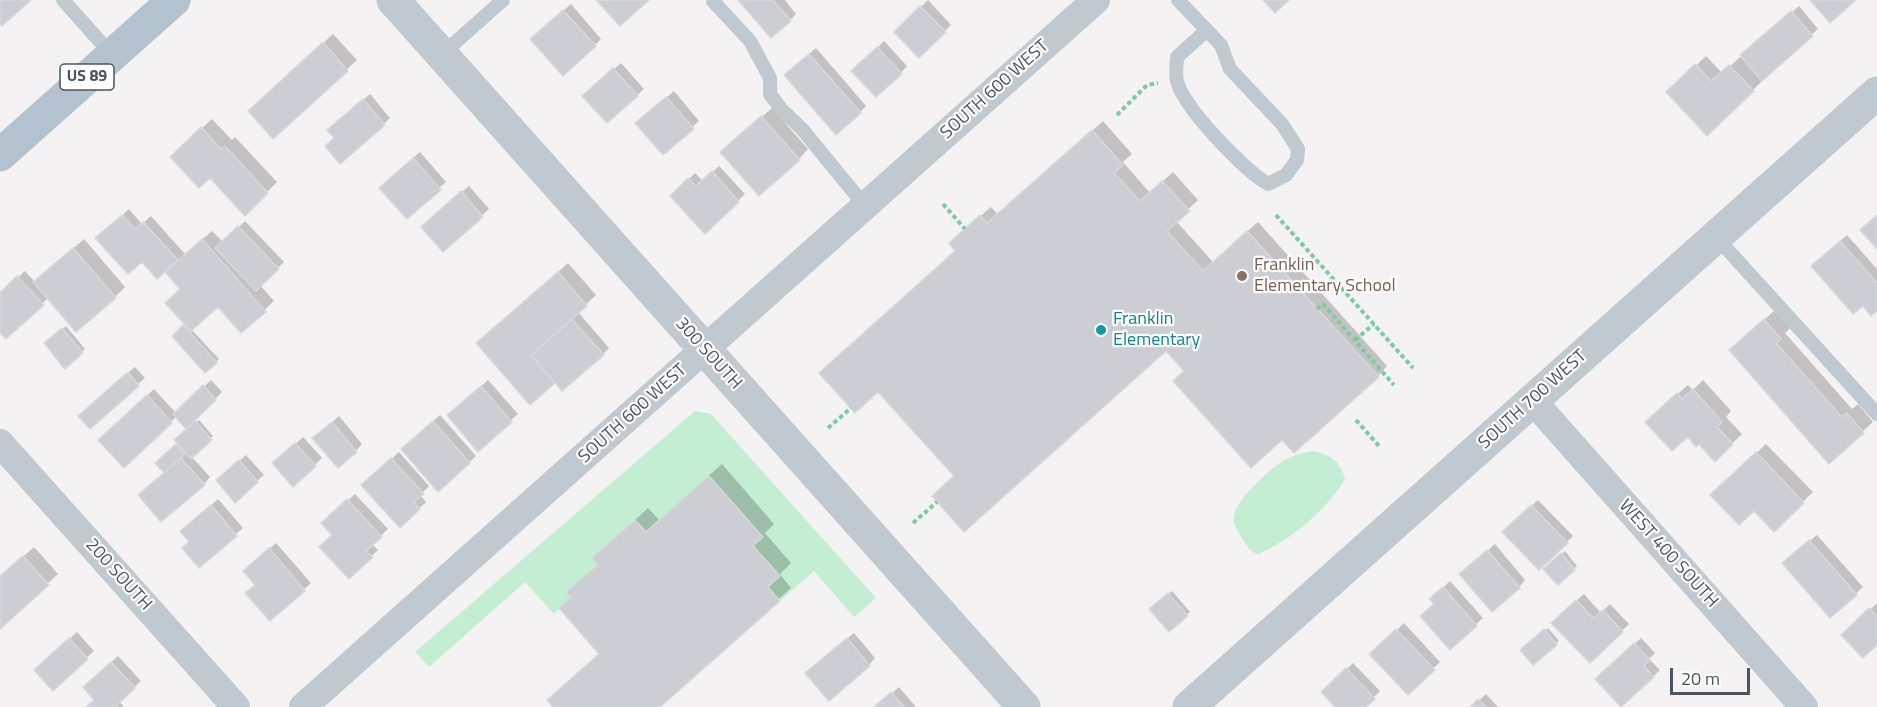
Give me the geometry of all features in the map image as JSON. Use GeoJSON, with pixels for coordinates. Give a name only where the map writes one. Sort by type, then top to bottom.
{"type":"FeatureCollection","features":[{"type":"Feature","properties":{"kind":"main road","name":"US 89"},"geometry":{"type":"LineString","coordinates":[[0,155],[174,0]]}},
{"type":"Feature","properties":{"kind":"street","name":"300 SOUTH"},"geometry":{"type":"LineString","coordinates":[[393,0],[1024,707]]}},
{"type":"Feature","properties":{"kind":"street","name":"SOUTH 600 WEST"},"geometry":{"type":"LineString","coordinates":[[303,707],[1096,0]]}},
{"type":"Feature","properties":{"kind":"street","name":"SOUTH 700 WEST"},"geometry":{"type":"LineString","coordinates":[[1189,707],[1877,93]]}},
{"type":"Feature","properties":{"kind":"street","name":"WEST 400 SOUTH"},"geometry":{"type":"LineString","coordinates":[[1533,401],[1804,707]]}},
{"type":"Feature","properties":{"kind":"street","name":"200 SOUTH"},"geometry":{"type":"LineString","coordinates":[[0,443],[236,707]]}},
{"type":"Feature","properties":{"kind":"lane"},"geometry":{"type":"LineString","coordinates":[[63,0],[112,55]]}},
{"type":"Feature","properties":{"kind":"lane"},"geometry":{"type":"LineString","coordinates":[[441,54],[503,0]]}},
{"type":"Feature","properties":{"kind":"lane"},"geometry":{"type":"LineString","coordinates":[[1178,0],[1207,30],[1221,45],[1230,69],[1282,124],[1298,149],[1297,160],[1286,175],[1268,184],[1253,176],[1194,113],[1183,98],[1176,79],[1178,57],[1207,30]]}},
{"type":"Feature","properties":{"kind":"lane"},"geometry":{"type":"LineString","coordinates":[[713,2],[750,41],[770,78],[770,94],[781,110],[802,129],[865,206]]}},
{"type":"Feature","properties":{"kind":"lane"},"geometry":{"type":"LineString","coordinates":[[1716,237],[1877,414]]}},
{"type":"Feature","properties":{"kind":"path"},"geometry":{"type":"LineString","coordinates":[[1117,115],[1147,85],[1176,79]]}},
{"type":"Feature","properties":{"kind":"path"},"geometry":{"type":"LineString","coordinates":[[943,204],[965,229]]}},
{"type":"Feature","properties":{"kind":"path"},"geometry":{"type":"LineString","coordinates":[[1276,215],[1413,368]]}},
{"type":"Feature","properties":{"kind":"path"},"geometry":{"type":"LineString","coordinates":[[1317,309],[1323,304],[1394,385]]}},
{"type":"Feature","properties":{"kind":"path"},"geometry":{"type":"LineString","coordinates":[[1355,340],[1374,324]]}},
{"type":"Feature","properties":{"kind":"path"},"geometry":{"type":"LineString","coordinates":[[828,428],[850,408]]}},
{"type":"Feature","properties":{"kind":"path"},"geometry":{"type":"LineString","coordinates":[[1356,420],[1379,446]]}},
{"type":"Feature","properties":{"kind":"path"},"geometry":{"type":"LineString","coordinates":[[913,523],[937,502]]}},
{"type":"Feature","properties":{"kind":"green space"},"geometry":{"type":"Polygon","coordinates":[[[695,411],[711,414],[876,598],[854,617],[814,571],[780,601],[768,587],[779,576],[753,546],[763,537],[709,476],[646,532],[634,520],[592,558],[598,565],[567,592],[571,597],[554,614],[525,582],[429,667],[415,652],[695,411]]]}},
{"type":"Feature","properties":{"kind":"green space"},"geometry":{"type":"Polygon","coordinates":[[[1314,451],[1334,460],[1345,479],[1328,502],[1307,523],[1270,548],[1258,554],[1253,552],[1237,531],[1234,522],[1240,502],[1262,478],[1283,461],[1314,451]]]}},
{"type":"Feature","properties":{"kind":"building"},"geometry":{"type":"Polygon","coordinates":[[[0,0],[31,0],[2,26],[0,24],[0,0]]]}},
{"type":"Feature","properties":{"kind":"building"},"geometry":{"type":"Polygon","coordinates":[[[596,0],[649,0],[620,26],[596,0]]]}},
{"type":"Feature","properties":{"kind":"building"},"geometry":{"type":"Polygon","coordinates":[[[738,0],[773,0],[791,21],[771,38],[738,0]]]}},
{"type":"Feature","properties":{"kind":"building"},"geometry":{"type":"Polygon","coordinates":[[[1263,0],[1289,0],[1275,13],[1263,0]]]}},
{"type":"Feature","properties":{"kind":"building"},"geometry":{"type":"Polygon","coordinates":[[[1810,0],[1856,0],[1830,23],[1810,0]]]}},
{"type":"Feature","properties":{"kind":"building"},"geometry":{"type":"Polygon","coordinates":[[[920,6],[946,32],[919,58],[894,32],[920,6]]]}},
{"type":"Feature","properties":{"kind":"building"},"geometry":{"type":"Polygon","coordinates":[[[563,10],[596,46],[563,76],[530,39],[563,10]]]}},
{"type":"Feature","properties":{"kind":"building"},"geometry":{"type":"Polygon","coordinates":[[[1791,11],[1813,36],[1762,81],[1740,55],[1791,11]]]}},
{"type":"Feature","properties":{"kind":"building"},"geometry":{"type":"Polygon","coordinates":[[[323,42],[348,71],[273,139],[248,111],[323,42]]]}},
{"type":"Feature","properties":{"kind":"building"},"geometry":{"type":"Polygon","coordinates":[[[877,47],[902,74],[876,97],[851,71],[877,47]]]}},
{"type":"Feature","properties":{"kind":"building"},"geometry":{"type":"Polygon","coordinates":[[[809,54],[861,113],[836,135],[784,75],[809,54]]]}},
{"type":"Feature","properties":{"kind":"building"},"geometry":{"type":"Polygon","coordinates":[[[1695,64],[1711,81],[1729,65],[1754,91],[1707,136],[1666,92],[1695,64]]]}},
{"type":"Feature","properties":{"kind":"building"},"geometry":{"type":"Polygon","coordinates":[[[613,68],[638,96],[607,123],[582,96],[613,68]]]}},
{"type":"Feature","properties":{"kind":"building"},"geometry":{"type":"Polygon","coordinates":[[[666,97],[694,129],[663,155],[635,123],[666,97]]]}},
{"type":"Feature","properties":{"kind":"building"},"geometry":{"type":"Polygon","coordinates":[[[363,99],[385,125],[340,164],[325,146],[334,138],[327,130],[363,99]]]}},
{"type":"Feature","properties":{"kind":"building"},"geometry":{"type":"Polygon","coordinates":[[[761,116],[800,160],[759,196],[720,152],[761,116]]]}},
{"type":"Feature","properties":{"kind":"building"},"geometry":{"type":"Polygon","coordinates":[[[201,127],[221,149],[225,146],[268,193],[245,216],[210,178],[199,188],[170,157],[201,127]]]}},
{"type":"Feature","properties":{"kind":"building","name":"Franklin Elementary"},"geometry":{"type":"Polygon","coordinates":[[[1092,130],[1123,165],[1114,173],[1140,201],[1162,181],[1190,211],[1167,231],[1203,271],[1247,231],[1379,377],[1294,453],[1282,440],[1251,468],[1173,381],[1184,371],[1166,351],[964,532],[932,496],[954,476],[878,392],[855,413],[819,373],[955,251],[949,243],[980,215],[987,223],[1092,130]]]}},
{"type":"Feature","properties":{"kind":"building"},"geometry":{"type":"Polygon","coordinates":[[[413,158],[441,190],[407,219],[379,188],[413,158]]]}},
{"type":"Feature","properties":{"kind":"building"},"geometry":{"type":"Polygon","coordinates":[[[712,171],[739,202],[705,234],[670,196],[688,178],[696,186],[712,171]]]}},
{"type":"Feature","properties":{"kind":"building"},"geometry":{"type":"Polygon","coordinates":[[[461,191],[483,217],[443,252],[421,227],[461,191]]]}},
{"type":"Feature","properties":{"kind":"building"},"geometry":{"type":"Polygon","coordinates":[[[122,215],[135,229],[143,222],[178,260],[157,279],[142,262],[128,274],[95,238],[122,215]]]}},
{"type":"Feature","properties":{"kind":"building"},"geometry":{"type":"Polygon","coordinates":[[[1877,215],[1877,249],[1860,230],[1877,215]]]}},
{"type":"Feature","properties":{"kind":"building"},"geometry":{"type":"Polygon","coordinates":[[[238,226],[279,269],[256,291],[215,248],[238,226]]]}},
{"type":"Feature","properties":{"kind":"building"},"geometry":{"type":"Polygon","coordinates":[[[202,239],[266,312],[241,333],[218,307],[191,331],[165,303],[180,289],[165,272],[202,239]]]}},
{"type":"Feature","properties":{"kind":"building"},"geometry":{"type":"Polygon","coordinates":[[[1840,241],[1877,283],[1877,311],[1871,316],[1863,306],[1853,314],[1811,266],[1840,241]]]}},
{"type":"Feature","properties":{"kind":"building"},"geometry":{"type":"Polygon","coordinates":[[[73,248],[116,298],[76,332],[33,282],[73,248]]]}},
{"type":"Feature","properties":{"kind":"building"},"geometry":{"type":"Polygon","coordinates":[[[558,272],[587,306],[531,355],[555,383],[530,405],[476,343],[558,272]]]}},
{"type":"Feature","properties":{"kind":"building"},"geometry":{"type":"Polygon","coordinates":[[[17,276],[44,305],[6,339],[0,333],[0,293],[17,276]]]}},
{"type":"Feature","properties":{"kind":"building"},"geometry":{"type":"Polygon","coordinates":[[[572,319],[604,355],[562,391],[531,355],[572,319]]]}},
{"type":"Feature","properties":{"kind":"building"},"geometry":{"type":"Polygon","coordinates":[[[1764,319],[1781,339],[1776,343],[1842,417],[1847,413],[1864,433],[1829,464],[1729,350],[1764,319]]]}},
{"type":"Feature","properties":{"kind":"building"},"geometry":{"type":"Polygon","coordinates":[[[183,325],[217,363],[205,373],[172,336],[183,325]]]}},
{"type":"Feature","properties":{"kind":"building"},"geometry":{"type":"Polygon","coordinates":[[[62,328],[83,353],[65,369],[44,343],[62,328]]]}},
{"type":"Feature","properties":{"kind":"building"},"geometry":{"type":"Polygon","coordinates":[[[128,372],[139,386],[90,429],[78,416],[128,372]]]}},
{"type":"Feature","properties":{"kind":"building"},"geometry":{"type":"Polygon","coordinates":[[[203,385],[216,400],[186,429],[173,414],[203,385]]]}},
{"type":"Feature","properties":{"kind":"building"},"geometry":{"type":"Polygon","coordinates":[[[481,386],[512,422],[478,452],[447,415],[481,386]]]}},
{"type":"Feature","properties":{"kind":"building"},"geometry":{"type":"Polygon","coordinates":[[[1693,389],[1722,422],[1717,427],[1733,444],[1715,462],[1699,444],[1696,447],[1688,437],[1672,451],[1645,422],[1677,393],[1682,399],[1693,389]]]}},
{"type":"Feature","properties":{"kind":"building"},"geometry":{"type":"Polygon","coordinates":[[[147,395],[172,423],[124,468],[98,440],[147,395]]]}},
{"type":"Feature","properties":{"kind":"building"},"geometry":{"type":"Polygon","coordinates":[[[195,421],[212,440],[191,459],[174,440],[195,421]]]}},
{"type":"Feature","properties":{"kind":"building"},"geometry":{"type":"Polygon","coordinates":[[[433,421],[470,463],[438,492],[401,449],[433,421]]]}},
{"type":"Feature","properties":{"kind":"building"},"geometry":{"type":"Polygon","coordinates":[[[332,422],[357,452],[338,468],[312,438],[332,422]]]}},
{"type":"Feature","properties":{"kind":"building"},"geometry":{"type":"Polygon","coordinates":[[[295,443],[316,466],[293,487],[272,463],[295,443]]]}},
{"type":"Feature","properties":{"kind":"building"},"geometry":{"type":"Polygon","coordinates":[[[176,444],[185,454],[164,473],[155,463],[176,444]]]}},
{"type":"Feature","properties":{"kind":"building"},"geometry":{"type":"Polygon","coordinates":[[[1756,452],[1804,503],[1774,532],[1754,511],[1739,525],[1710,495],[1756,452]]]}},
{"type":"Feature","properties":{"kind":"building"},"geometry":{"type":"Polygon","coordinates":[[[181,458],[205,485],[161,522],[138,495],[181,458]]]}},
{"type":"Feature","properties":{"kind":"building"},"geometry":{"type":"Polygon","coordinates":[[[391,458],[424,494],[414,502],[420,509],[400,528],[361,485],[391,458]]]}},
{"type":"Feature","properties":{"kind":"building"},"geometry":{"type":"Polygon","coordinates":[[[239,460],[258,482],[235,503],[216,480],[239,460]]]}},
{"type":"Feature","properties":{"kind":"building"},"geometry":{"type":"Polygon","coordinates":[[[709,476],[763,537],[753,546],[780,576],[768,587],[780,601],[660,707],[553,707],[547,700],[599,654],[559,608],[571,597],[566,592],[598,565],[592,558],[635,520],[646,532],[709,476]]]}},
{"type":"Feature","properties":{"kind":"building"},"geometry":{"type":"Polygon","coordinates":[[[347,499],[382,537],[366,551],[373,557],[349,579],[319,547],[332,535],[321,523],[347,499]]]}},
{"type":"Feature","properties":{"kind":"building"},"geometry":{"type":"Polygon","coordinates":[[[211,505],[237,536],[199,568],[182,548],[189,542],[180,531],[211,505]]]}},
{"type":"Feature","properties":{"kind":"building"},"geometry":{"type":"Polygon","coordinates":[[[1531,505],[1568,543],[1539,570],[1502,532],[1531,505]]]}},
{"type":"Feature","properties":{"kind":"building"},"geometry":{"type":"Polygon","coordinates":[[[1809,540],[1857,595],[1830,618],[1782,563],[1809,540]]]}},
{"type":"Feature","properties":{"kind":"building"},"geometry":{"type":"Polygon","coordinates":[[[269,548],[305,591],[270,621],[245,593],[255,585],[243,571],[269,548]]]}},
{"type":"Feature","properties":{"kind":"building"},"geometry":{"type":"Polygon","coordinates":[[[1487,550],[1520,588],[1492,612],[1459,574],[1487,550]]]}},
{"type":"Feature","properties":{"kind":"building"},"geometry":{"type":"Polygon","coordinates":[[[1561,553],[1575,570],[1558,585],[1543,569],[1561,553]]]}},
{"type":"Feature","properties":{"kind":"building"},"geometry":{"type":"Polygon","coordinates":[[[23,556],[49,585],[0,629],[0,576],[23,556]]]}},
{"type":"Feature","properties":{"kind":"building"},"geometry":{"type":"Polygon","coordinates":[[[1443,587],[1477,626],[1450,650],[1420,616],[1434,604],[1429,599],[1443,587]]]}},
{"type":"Feature","properties":{"kind":"building"},"geometry":{"type":"Polygon","coordinates":[[[1168,593],[1188,616],[1169,632],[1149,609],[1168,593]]]}},
{"type":"Feature","properties":{"kind":"building"},"geometry":{"type":"Polygon","coordinates":[[[1576,600],[1593,618],[1603,610],[1623,632],[1590,663],[1551,623],[1576,600]]]}},
{"type":"Feature","properties":{"kind":"building"},"geometry":{"type":"Polygon","coordinates":[[[1869,608],[1877,616],[1877,645],[1863,658],[1841,635],[1869,608]]]}},
{"type":"Feature","properties":{"kind":"building"},"geometry":{"type":"Polygon","coordinates":[[[1396,629],[1435,670],[1408,695],[1369,654],[1396,629]]]}},
{"type":"Feature","properties":{"kind":"building"},"geometry":{"type":"Polygon","coordinates":[[[1544,629],[1557,645],[1533,665],[1520,650],[1544,629]]]}},
{"type":"Feature","properties":{"kind":"building"},"geometry":{"type":"Polygon","coordinates":[[[69,638],[88,659],[53,691],[34,670],[69,638]]]}},
{"type":"Feature","properties":{"kind":"building"},"geometry":{"type":"Polygon","coordinates":[[[847,638],[870,666],[829,701],[805,673],[847,638]]]}},
{"type":"Feature","properties":{"kind":"building"},"geometry":{"type":"Polygon","coordinates":[[[1634,643],[1650,660],[1644,666],[1654,677],[1621,707],[1595,679],[1634,643]]]}},
{"type":"Feature","properties":{"kind":"building"},"geometry":{"type":"Polygon","coordinates":[[[111,662],[135,688],[115,707],[86,707],[94,700],[83,687],[111,662]]]}},
{"type":"Feature","properties":{"kind":"building"},"geometry":{"type":"Polygon","coordinates":[[[1346,668],[1375,699],[1366,707],[1335,707],[1321,692],[1346,668]]]}},
{"type":"Feature","properties":{"kind":"building"},"geometry":{"type":"Polygon","coordinates":[[[891,692],[904,707],[874,707],[891,692]]]}},
{"type":"Feature","properties":{"kind":"building"},"geometry":{"type":"Polygon","coordinates":[[[1478,699],[1486,707],[1470,707],[1478,699]]]}},
{"type":"Feature","properties":{"kind":"place","name":"Franklin Elementary School"},"geometry":{"type":"Point","coordinates":[1242,276]}},
{"type":"Feature","properties":{"kind":"place","name":"Franklin Elementary"},"geometry":{"type":"Point","coordinates":[1101,330]}}]}
